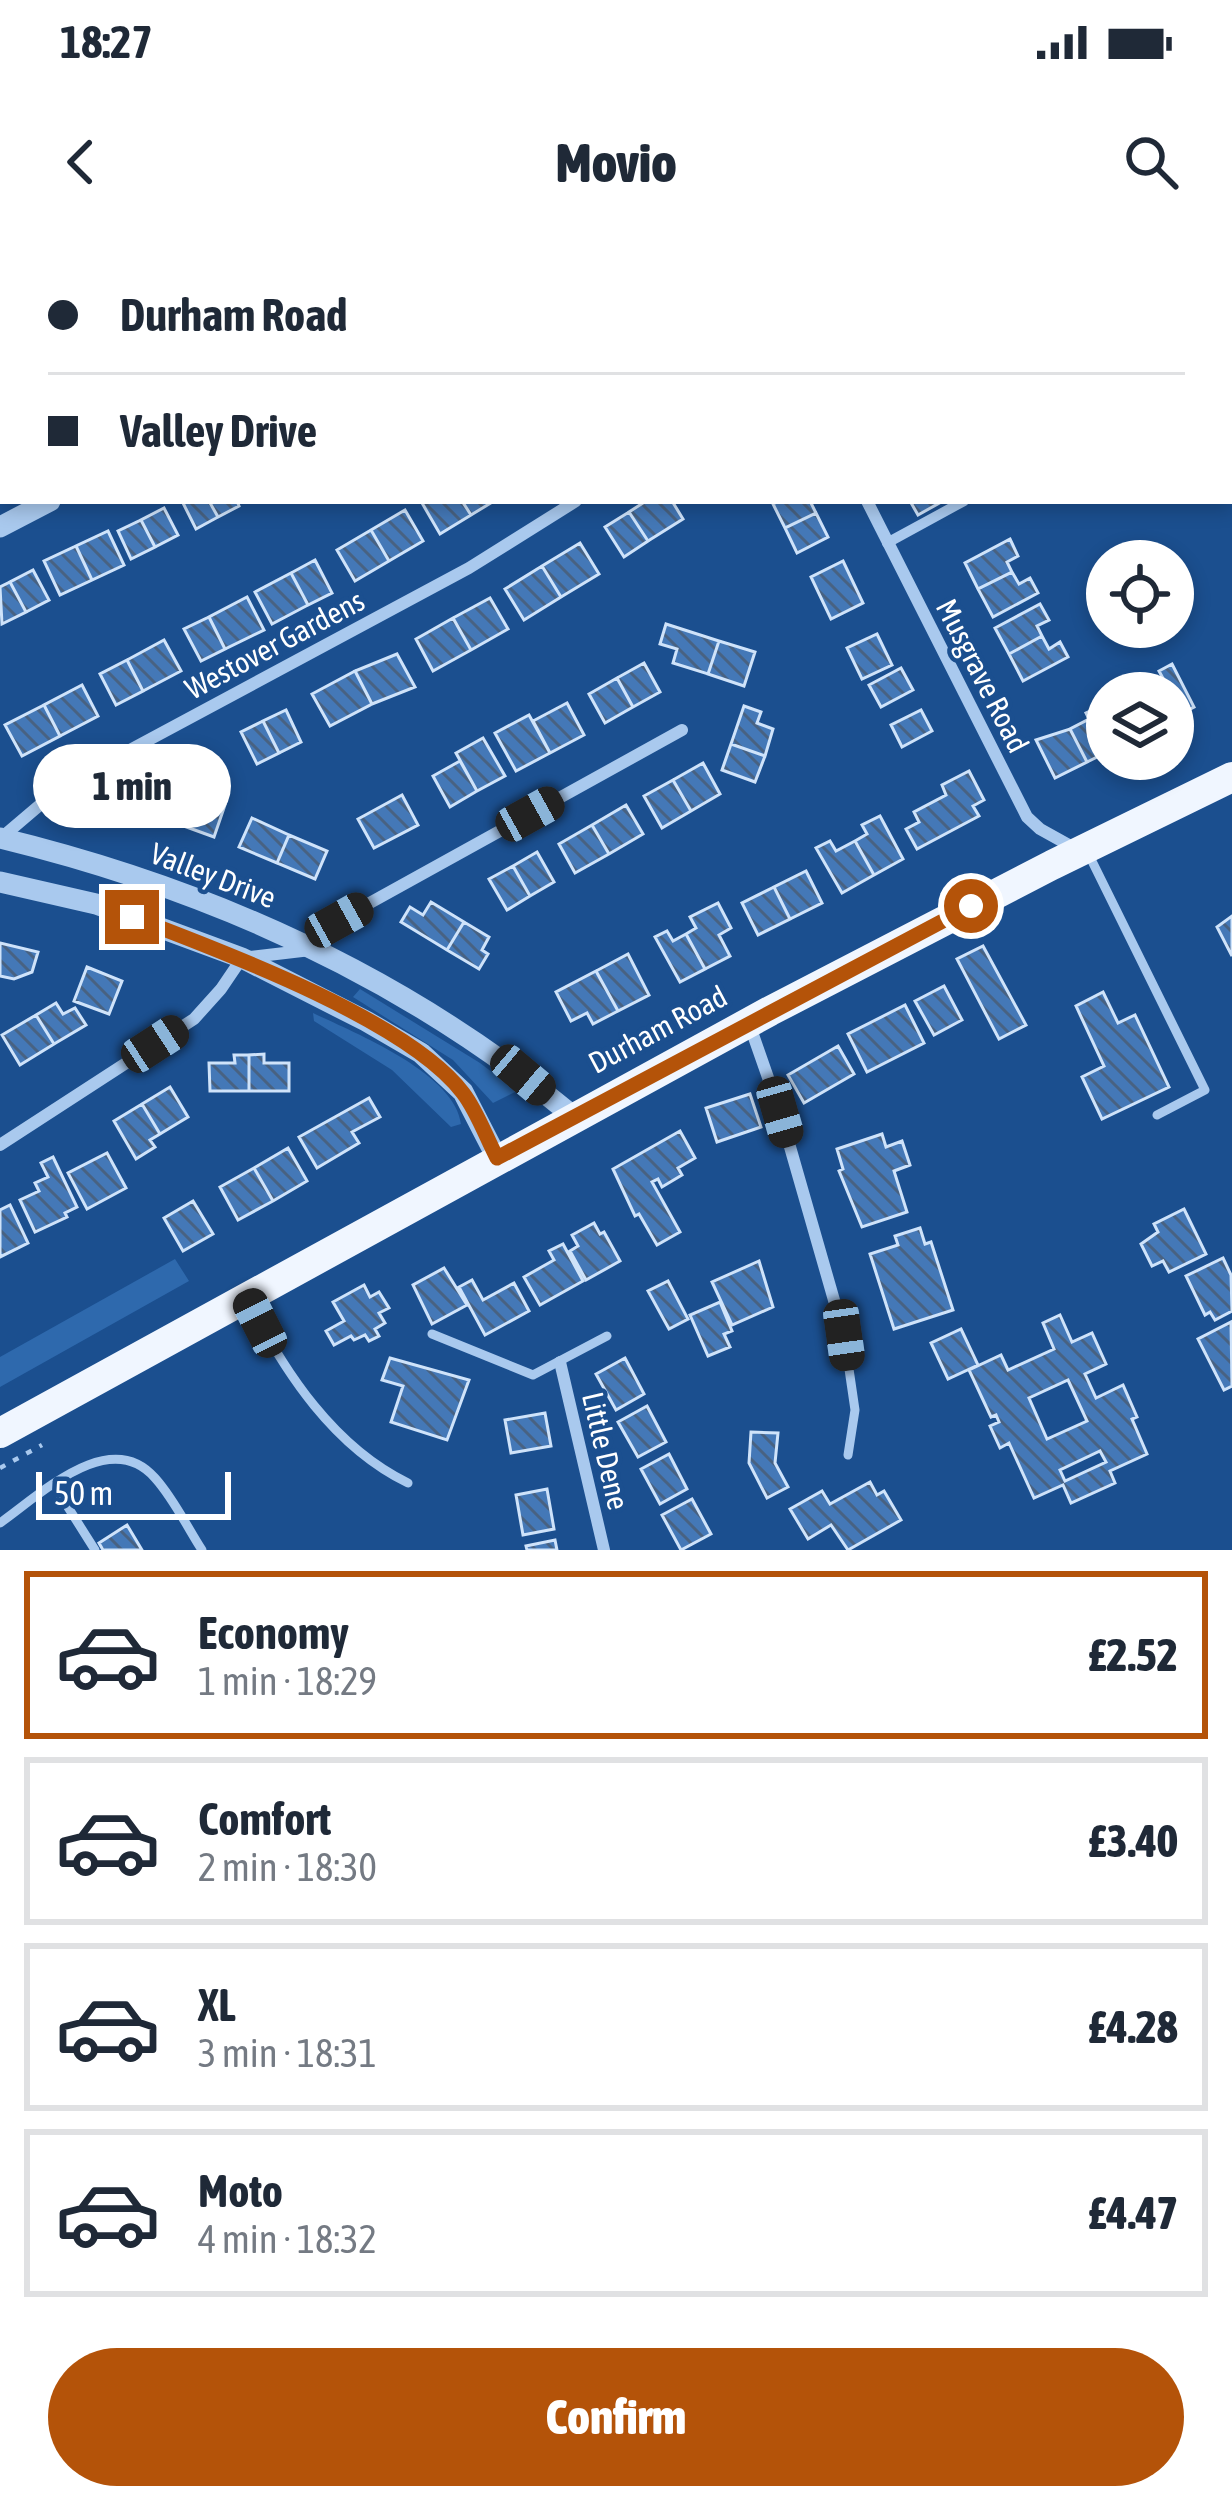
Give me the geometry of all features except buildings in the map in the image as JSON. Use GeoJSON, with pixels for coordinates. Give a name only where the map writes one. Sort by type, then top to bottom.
{"type":"FeatureCollection","features":[{"type":"Feature","properties":{"kind":"main road","name":"Durham Road"},"geometry":{"type":"LineString","coordinates":[[0,1433],[748,1022],[1232,777]]}},
{"type":"Feature","properties":{"kind":"street"},"geometry":{"type":"LineString","coordinates":[[0,527],[44,504]]}},
{"type":"Feature","properties":{"kind":"street","name":"Westover Gardens"},"geometry":{"type":"LineString","coordinates":[[1,838],[61,788],[469,568],[571,504]]}},
{"type":"Feature","properties":{"kind":"street","name":"Musgrave Road"},"geometry":{"type":"LineString","coordinates":[[868,504],[1027,817],[1040,829],[1082,850]]}},
{"type":"Feature","properties":{"kind":"street"},"geometry":{"type":"LineString","coordinates":[[887,543],[958,504]]}},
{"type":"Feature","properties":{"kind":"street"},"geometry":{"type":"LineString","coordinates":[[0,1145],[194,1019],[242,958],[319,949],[339,920],[682,730]]}},
{"type":"Feature","properties":{"kind":"street","name":"Valley Drive"},"geometry":{"type":"LineString","coordinates":[[1,838],[130,876],[319,949],[415,1001],[523,1075],[573,1116]]}},
{"type":"Feature","properties":{"kind":"street"},"geometry":{"type":"LineString","coordinates":[[0,882],[96,904],[242,958],[421,1053],[463,1093],[497,1158]]}},
{"type":"Feature","properties":{"kind":"street"},"geometry":{"type":"LineString","coordinates":[[748,1022],[780,1112],[844,1335]]}},
{"type":"Feature","properties":{"kind":"street","name":"Little Dene"},"geometry":{"type":"LineString","coordinates":[[560,1362],[604,1550]]}},
{"type":"Feature","properties":{"kind":"lane"},"geometry":{"type":"LineString","coordinates":[[1082,850],[1205,1090],[1157,1115]]}},
{"type":"Feature","properties":{"kind":"lane"},"geometry":{"type":"LineString","coordinates":[[247,1297],[319,1413],[373,1462],[408,1483]]}},
{"type":"Feature","properties":{"kind":"lane"},"geometry":{"type":"LineString","coordinates":[[432,1334],[533,1375],[608,1336]]}},
{"type":"Feature","properties":{"kind":"lane"},"geometry":{"type":"LineString","coordinates":[[844,1335],[855,1409],[848,1455]]}},
{"type":"Feature","properties":{"kind":"lane"},"geometry":{"type":"LineString","coordinates":[[0,1523],[94,1461],[115,1457],[153,1475],[202,1550]]}},
{"type":"Feature","properties":{"kind":"lane"},"geometry":{"type":"LineString","coordinates":[[54,1485],[95,1550]]}},
{"type":"Feature","properties":{"kind":"shaded area"},"geometry":{"type":"Polygon","coordinates":[[[360,989],[517,1091],[493,1103],[453,1060],[353,997],[360,989]]]}},
{"type":"Feature","properties":{"kind":"shaded area"},"geometry":{"type":"Polygon","coordinates":[[[313,1013],[377,1043],[423,1072],[455,1105],[461,1124],[451,1127],[392,1070],[314,1021],[313,1013]]]}},
{"type":"Feature","properties":{"kind":"shaded area"},"geometry":{"type":"Polygon","coordinates":[[[175,1259],[189,1281],[0,1387],[0,1357],[175,1259]]]}},
{"type":"Feature","properties":{"kind":"route"},"geometry":{"type":"LineString","coordinates":[[132,917],[242,958],[421,1053],[463,1093],[497,1158],[971,906]]}}]}
